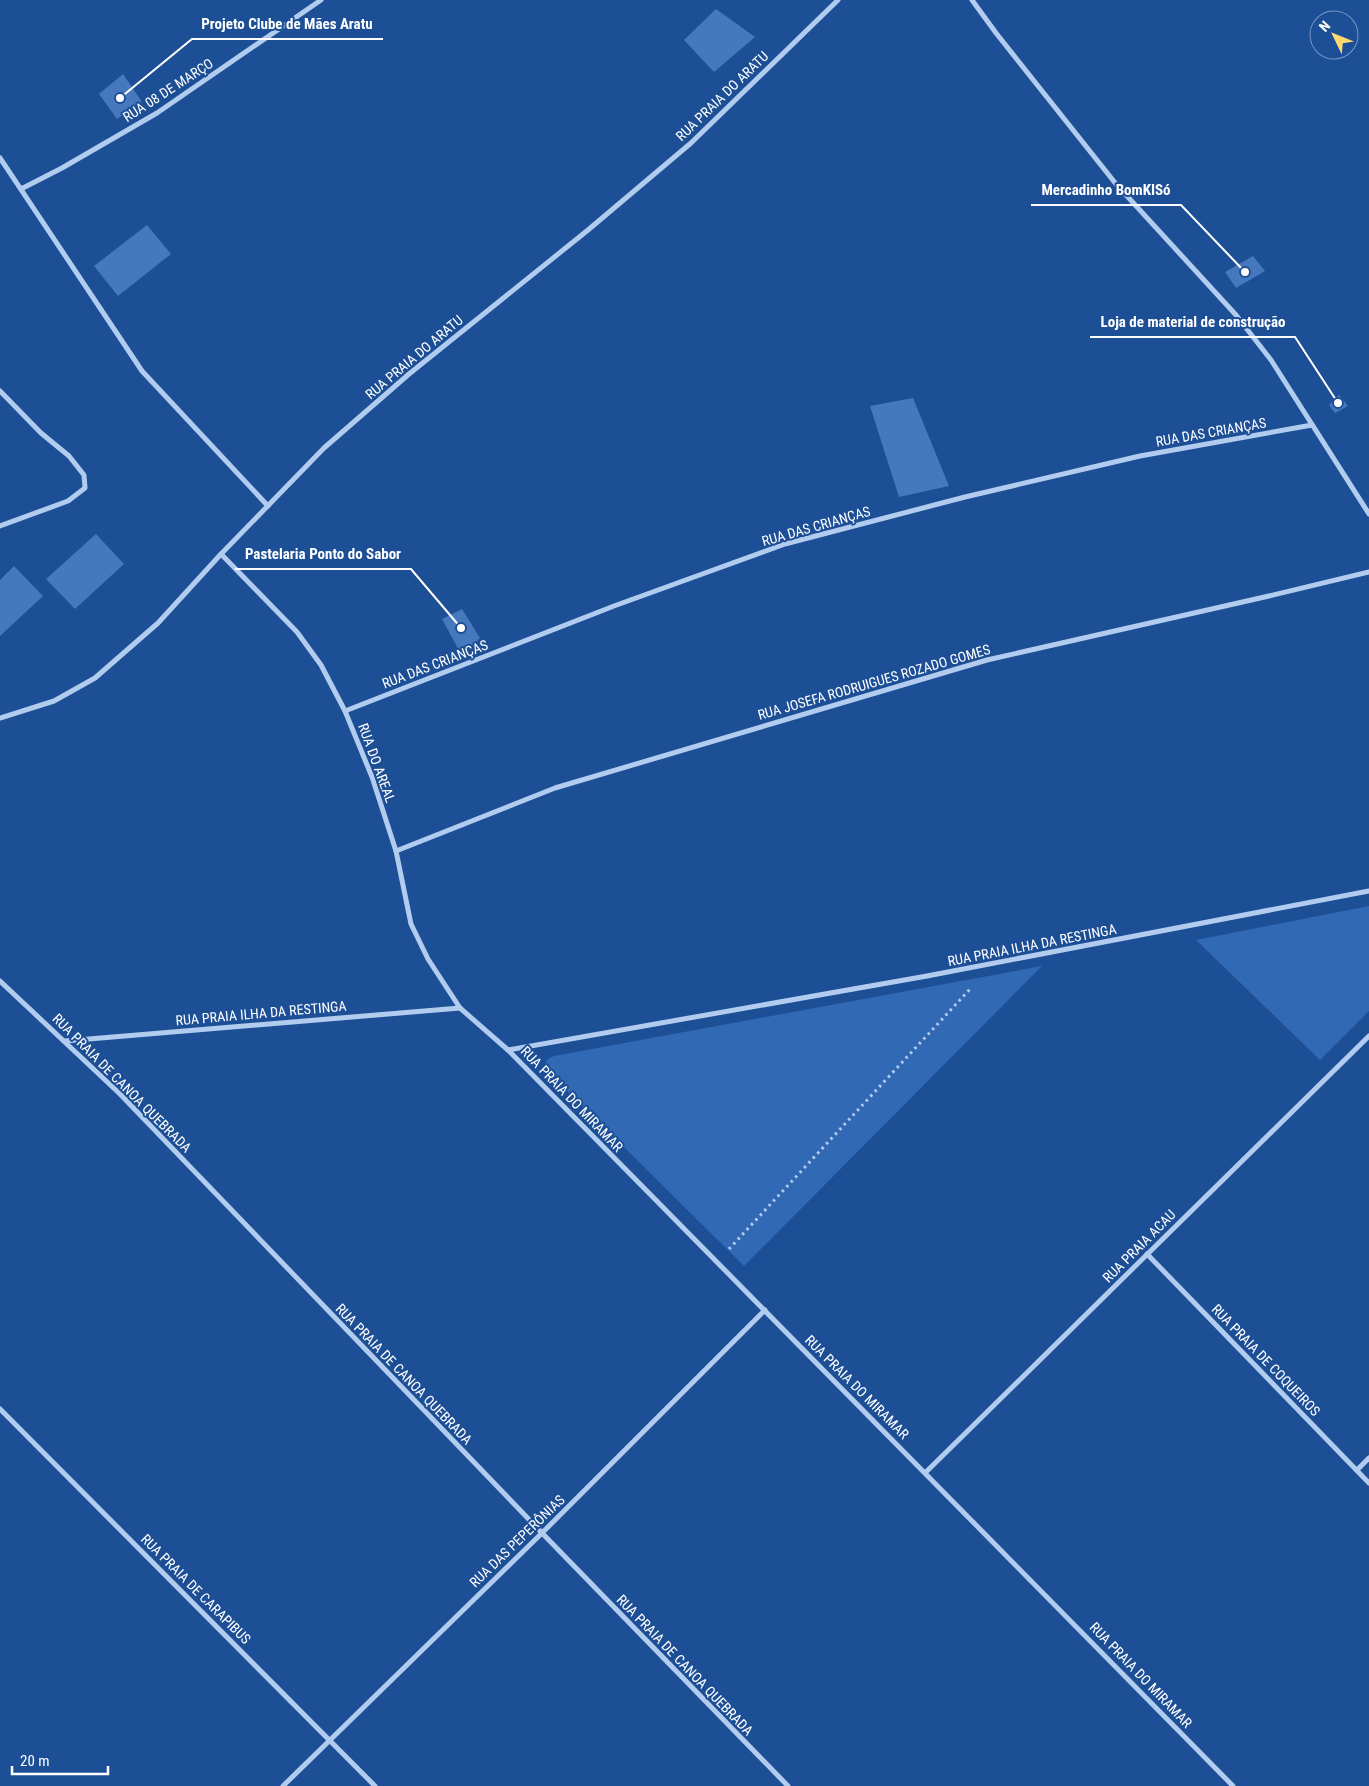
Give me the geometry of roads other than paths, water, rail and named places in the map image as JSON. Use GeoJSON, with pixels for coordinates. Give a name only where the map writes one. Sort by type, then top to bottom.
{"type":"FeatureCollection","features":[{"type":"Feature","properties":{"kind":"street","name":"RUA 08 DE MARÇO"},"geometry":{"type":"LineString","coordinates":[[21,189],[62,168],[157,113],[321,0]]}},
{"type":"Feature","properties":{"kind":"street","name":"RUA PRAIA DO ARATU"},"geometry":{"type":"LineString","coordinates":[[0,718],[54,701],[95,678],[158,623],[221,554],[324,448],[409,374],[588,230],[691,143],[838,0]]}},
{"type":"Feature","properties":{"kind":"street"},"geometry":{"type":"LineString","coordinates":[[972,0],[1001,41],[1116,184],[1236,315],[1271,360],[1369,514]]}},
{"type":"Feature","properties":{"kind":"street"},"geometry":{"type":"LineString","coordinates":[[0,158],[142,371],[268,506]]}},
{"type":"Feature","properties":{"kind":"street"},"geometry":{"type":"LineString","coordinates":[[0,391],[41,433],[69,456],[84,475],[84,488],[68,501],[0,526]]}},
{"type":"Feature","properties":{"kind":"street","name":"RUA DAS CRIANÇAS"},"geometry":{"type":"LineString","coordinates":[[345,711],[614,606],[784,544],[965,497],[1140,456],[1312,425]]}},
{"type":"Feature","properties":{"kind":"street","name":"RUA DO AREAL"},"geometry":{"type":"LineString","coordinates":[[221,554],[297,632],[321,665],[345,711],[372,777],[396,851],[411,924],[428,958],[460,1008]]}},
{"type":"Feature","properties":{"kind":"street","name":"RUA JOSEFA RODRUIGUES ROZADO GOMES"},"geometry":{"type":"LineString","coordinates":[[396,851],[555,788],[987,660],[1369,572]]}},
{"type":"Feature","properties":{"kind":"street","name":"RUA PRAIA ILHA DA RESTINGA"},"geometry":{"type":"LineString","coordinates":[[508,1050],[994,963],[1369,891]]}},
{"type":"Feature","properties":{"kind":"street","name":"RUA PRAIA DE CANOA QUEBRADA"},"geometry":{"type":"LineString","coordinates":[[0,981],[120,1094],[542,1534],[788,1786]]}},
{"type":"Feature","properties":{"kind":"street","name":"RUA PRAIA ILHA DA RESTINGA"},"geometry":{"type":"LineString","coordinates":[[65,1041],[460,1008]]}},
{"type":"Feature","properties":{"kind":"street","name":"RUA PRAIA DO MIRAMAR"},"geometry":{"type":"LineString","coordinates":[[460,1008],[508,1050],[926,1472],[1233,1786]]}},
{"type":"Feature","properties":{"kind":"street","name":"RUA PRAIA ACAU"},"geometry":{"type":"LineString","coordinates":[[926,1472],[1369,1036]]}},
{"type":"Feature","properties":{"kind":"street","name":"RUA PRAIA DE COQUEIROS"},"geometry":{"type":"LineString","coordinates":[[1146,1254],[1369,1483]]}},
{"type":"Feature","properties":{"kind":"street","name":"RUA DAS PEPERÔNIAS"},"geometry":{"type":"LineString","coordinates":[[283,1786],[542,1534],[765,1310]]}},
{"type":"Feature","properties":{"kind":"street","name":"RUA PRAIA DE CARAPIBUS"},"geometry":{"type":"LineString","coordinates":[[0,1409],[375,1786]]}},
{"type":"Feature","properties":{"kind":"street"},"geometry":{"type":"LineString","coordinates":[[1357,1470],[1369,1458]]}},
{"type":"Feature","properties":{"kind":"place","name":"Projeto Clube de Mães Aratu"},"geometry":{"type":"Point","coordinates":[120,98]}},
{"type":"Feature","properties":{"kind":"place","name":"Mercadinho BomKISó"},"geometry":{"type":"Point","coordinates":[1245,272]}},
{"type":"Feature","properties":{"kind":"place","name":"Loja de material de construção"},"geometry":{"type":"Point","coordinates":[1338,403]}},
{"type":"Feature","properties":{"kind":"place","name":"Pastelaria Ponto do Sabor"},"geometry":{"type":"Point","coordinates":[461,628]}}]}
